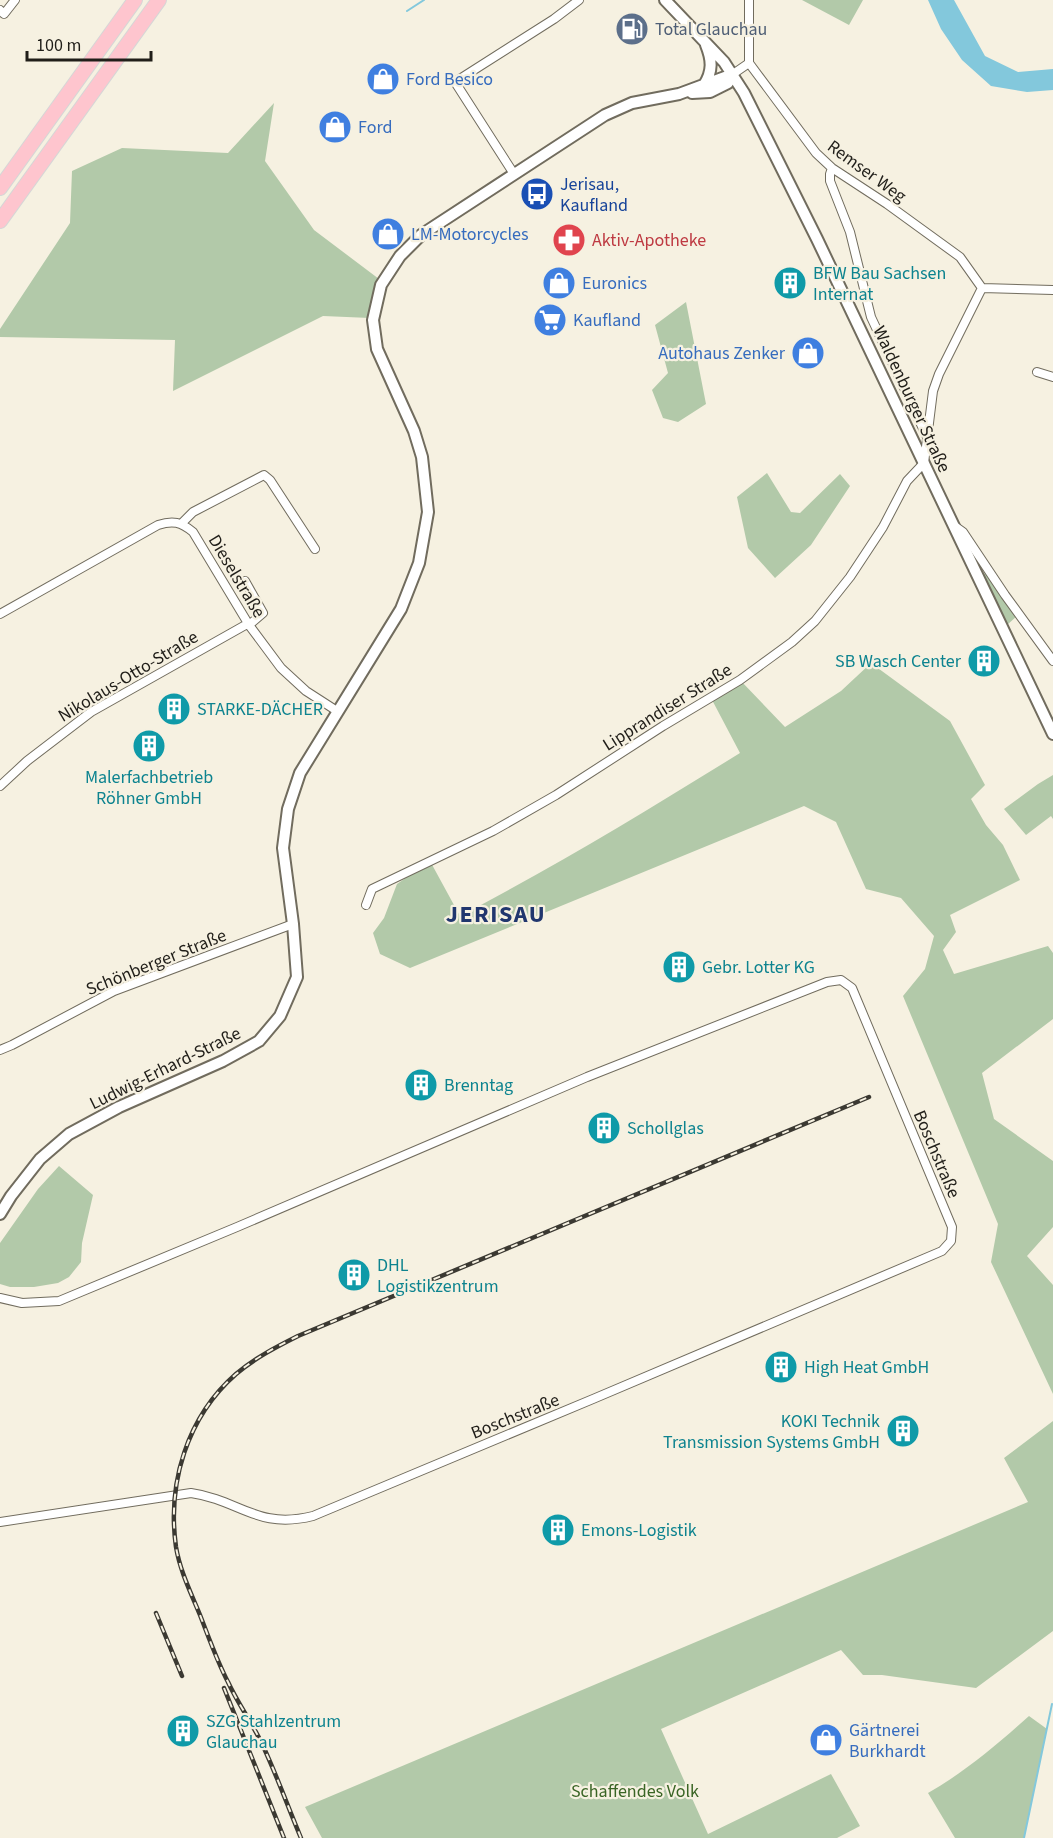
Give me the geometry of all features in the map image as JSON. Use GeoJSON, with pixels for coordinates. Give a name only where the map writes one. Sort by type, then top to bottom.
{"type":"FeatureCollection","features":[{"type":"Feature","properties":{"kind":"highway"},"geometry":{"type":"LineString","coordinates":[[0,188],[135,0]]}},
{"type":"Feature","properties":{"kind":"highway"},"geometry":{"type":"LineString","coordinates":[[0,222],[159,0]]}},
{"type":"Feature","properties":{"kind":"street"},"geometry":{"type":"LineString","coordinates":[[1,14],[15,0]]}},
{"type":"Feature","properties":{"kind":"street"},"geometry":{"type":"LineString","coordinates":[[514,174],[455,82],[555,19],[579,0]]}},
{"type":"Feature","properties":{"kind":"street","name":"Waldenburger Straße"},"geometry":{"type":"LineString","coordinates":[[665,0],[734,76],[744,93],[817,238],[1053,734]]}},
{"type":"Feature","properties":{"kind":"street"},"geometry":{"type":"LineString","coordinates":[[734,76],[749,63],[748,0]]}},
{"type":"Feature","properties":{"kind":"street"},"geometry":{"type":"LineString","coordinates":[[705,42],[711,63],[707,88],[744,93]]}},
{"type":"Feature","properties":{"kind":"street","name":"Remser Weg"},"geometry":{"type":"LineString","coordinates":[[749,63],[816,153],[832,168],[887,204],[960,257],[982,288]]}},
{"type":"Feature","properties":{"kind":"street","name":"Ludwig-Erhard-Straße"},"geometry":{"type":"LineString","coordinates":[[0,1214],[40,1158],[69,1134],[119,1107],[224,1061],[259,1041],[280,1016],[297,977],[283,848],[288,808],[300,773],[400,609],[419,563],[428,512],[422,457],[414,430],[377,349],[373,320],[381,285],[400,256],[421,235],[605,115],[632,103],[707,88],[734,76]]}},
{"type":"Feature","properties":{"kind":"street"},"geometry":{"type":"LineString","coordinates":[[832,168],[830,181],[850,232],[871,317],[926,436]]}},
{"type":"Feature","properties":{"kind":"street"},"geometry":{"type":"LineString","coordinates":[[924,463],[933,391],[939,374],[982,288],[1053,290]]}},
{"type":"Feature","properties":{"kind":"street"},"geometry":{"type":"LineString","coordinates":[[1037,372],[1053,377]]}},
{"type":"Feature","properties":{"kind":"street","name":"Lipprandiser Straße"},"geometry":{"type":"LineString","coordinates":[[366,905],[372,889],[493,831],[556,795],[663,726],[740,680],[792,642],[815,621],[850,577],[883,527],[907,481],[924,463]]}},
{"type":"Feature","properties":{"kind":"street"},"geometry":{"type":"LineString","coordinates":[[0,614],[158,525],[169,521],[182,524],[193,512],[264,476],[270,480],[315,549]]}},
{"type":"Feature","properties":{"kind":"street","name":"Dieselstraße"},"geometry":{"type":"LineString","coordinates":[[182,524],[193,532],[249,624],[281,668],[306,691],[337,711]]}},
{"type":"Feature","properties":{"kind":"street"},"geometry":{"type":"LineString","coordinates":[[953,524],[963,532],[1053,661]]}},
{"type":"Feature","properties":{"kind":"street"},"geometry":{"type":"LineString","coordinates":[[245,580],[263,613],[249,624]]}},
{"type":"Feature","properties":{"kind":"street","name":"Nikolaus-Otto-Straße"},"geometry":{"type":"LineString","coordinates":[[0,786],[55,738],[91,712],[249,624]]}},
{"type":"Feature","properties":{"kind":"street","name":"Schönberger Straße"},"geometry":{"type":"LineString","coordinates":[[0,1050],[114,991],[293,924]]}},
{"type":"Feature","properties":{"kind":"street","name":"Boschstraße"},"geometry":{"type":"LineString","coordinates":[[0,1298],[22,1303],[59,1301],[587,1077],[827,982],[841,980],[852,988],[952,1227],[951,1241],[942,1251],[313,1516],[280,1521],[264,1518],[241,1511],[207,1495],[191,1493],[144,1498],[0,1522]]}},
{"type":"Feature","properties":{"kind":"green space"},"geometry":{"type":"Polygon","coordinates":[[[802,0],[863,0],[849,25],[802,0]]]}},
{"type":"Feature","properties":{"kind":"green space"},"geometry":{"type":"Polygon","coordinates":[[[274,103],[265,161],[314,230],[379,279],[370,318],[323,316],[173,391],[175,340],[0,337],[0,329],[70,223],[72,171],[122,148],[228,153],[274,103]]]}},
{"type":"Feature","properties":{"kind":"green space"},"geometry":{"type":"Polygon","coordinates":[[[686,302],[706,404],[678,422],[663,418],[652,390],[668,373],[655,325],[686,302]]]}},
{"type":"Feature","properties":{"kind":"green space"},"geometry":{"type":"Polygon","coordinates":[[[767,473],[791,512],[800,513],[840,474],[850,486],[811,545],[775,578],[748,548],[737,497],[767,473]]]}},
{"type":"Feature","properties":{"kind":"green space"},"geometry":{"type":"Polygon","coordinates":[[[982,572],[989,576],[1017,616],[1007,625],[982,572]]]}},
{"type":"Feature","properties":{"kind":"green space"},"geometry":{"type":"Polygon","coordinates":[[[871,663],[950,721],[985,785],[971,799],[986,825],[1003,845],[1020,880],[950,915],[956,932],[943,950],[954,974],[1048,946],[1053,953],[1053,1019],[982,1073],[994,1119],[1053,1161],[1053,1227],[1027,1256],[1053,1285],[1053,1394],[991,1262],[998,1224],[903,996],[925,969],[934,936],[901,898],[866,889],[836,822],[804,806],[410,968],[380,954],[373,933],[384,918],[397,884],[430,861],[460,916],[602,837],[740,753],[711,698],[740,680],[785,727],[841,691],[871,663]]]}},
{"type":"Feature","properties":{"kind":"green space"},"geometry":{"type":"Polygon","coordinates":[[[1053,775],[1053,819],[1051,816],[1026,835],[1004,809],[1053,775]]]}},
{"type":"Feature","properties":{"kind":"green space"},"geometry":{"type":"Polygon","coordinates":[[[59,1166],[93,1195],[82,1243],[81,1262],[69,1277],[58,1283],[34,1287],[10,1287],[0,1284],[0,1243],[38,1189],[59,1166]]]}},
{"type":"Feature","properties":{"kind":"green space","name":"Schaffendes Volk"},"geometry":{"type":"Polygon","coordinates":[[[1053,1421],[1053,1631],[976,1688],[882,1675],[863,1675],[841,1650],[661,1729],[708,1834],[831,1774],[860,1826],[837,1838],[322,1838],[305,1807],[1028,1502],[1004,1458],[1053,1421]]]}},
{"type":"Feature","properties":{"kind":"green space"},"geometry":{"type":"Polygon","coordinates":[[[1029,1716],[1047,1729],[1024,1838],[955,1838],[928,1793],[981,1757],[1029,1716]]]}},
{"type":"Feature","properties":{"kind":"water"},"geometry":{"type":"Polygon","coordinates":[[[928,0],[954,0],[985,56],[1018,72],[1053,69],[1053,90],[1027,92],[991,86],[962,60],[941,29],[928,0]]]}},
{"type":"Feature","properties":{"kind":"waterway"},"geometry":{"type":"LineString","coordinates":[[407,11],[424,0]]}},
{"type":"Feature","properties":{"kind":"waterway"},"geometry":{"type":"LineString","coordinates":[[1024,1838],[1052,1704]]}},
{"type":"Feature","properties":{"kind":"railway"},"geometry":{"type":"LineString","coordinates":[[301,1838],[263,1746],[217,1658],[183,1573],[176,1547],[175,1499],[184,1453],[193,1431],[219,1391],[251,1363],[298,1336],[869,1097]]}},
{"type":"Feature","properties":{"kind":"railway"},"geometry":{"type":"LineString","coordinates":[[156,1613],[182,1676]]}},
{"type":"Feature","properties":{"kind":"railway"},"geometry":{"type":"LineString","coordinates":[[224,1688],[284,1838]]}},
{"type":"Feature","properties":{"kind":"place","name":"Total Glauchau"},"geometry":{"type":"Point","coordinates":[632,29]}},
{"type":"Feature","properties":{"kind":"place","name":"Ford Besico"},"geometry":{"type":"Point","coordinates":[383,79]}},
{"type":"Feature","properties":{"kind":"place","name":"Ford"},"geometry":{"type":"Point","coordinates":[335,127]}},
{"type":"Feature","properties":{"kind":"place","name":"Jerisau, Kaufland"},"geometry":{"type":"Point","coordinates":[537,194]}},
{"type":"Feature","properties":{"kind":"place","name":"LM-Motorcycles"},"geometry":{"type":"Point","coordinates":[388,234]}},
{"type":"Feature","properties":{"kind":"place","name":"Aktiv-Apotheke"},"geometry":{"type":"Point","coordinates":[569,240]}},
{"type":"Feature","properties":{"kind":"place","name":"Euronics"},"geometry":{"type":"Point","coordinates":[559,283]}},
{"type":"Feature","properties":{"kind":"place","name":"BFW Bau Sachsen Internat"},"geometry":{"type":"Point","coordinates":[790,283]}},
{"type":"Feature","properties":{"kind":"place","name":"Kaufland"},"geometry":{"type":"Point","coordinates":[550,320]}},
{"type":"Feature","properties":{"kind":"place","name":"Autohaus Zenker"},"geometry":{"type":"Point","coordinates":[808,353]}},
{"type":"Feature","properties":{"kind":"place","name":"SB Wasch Center"},"geometry":{"type":"Point","coordinates":[984,661]}},
{"type":"Feature","properties":{"kind":"place","name":"STARKE-DÄCHER"},"geometry":{"type":"Point","coordinates":[174,709]}},
{"type":"Feature","properties":{"kind":"place","name":"Malerfachbetrieb Röhner GmbH"},"geometry":{"type":"Point","coordinates":[149,746]}},
{"type":"Feature","properties":{"kind":"place","name":"Gebr. Lotter KG"},"geometry":{"type":"Point","coordinates":[679,967]}},
{"type":"Feature","properties":{"kind":"place","name":"Brenntag"},"geometry":{"type":"Point","coordinates":[421,1085]}},
{"type":"Feature","properties":{"kind":"place","name":"Schollglas"},"geometry":{"type":"Point","coordinates":[604,1128]}},
{"type":"Feature","properties":{"kind":"place","name":"DHL Logistikzentrum"},"geometry":{"type":"Point","coordinates":[354,1275]}},
{"type":"Feature","properties":{"kind":"place","name":"High Heat GmbH"},"geometry":{"type":"Point","coordinates":[781,1367]}},
{"type":"Feature","properties":{"kind":"place","name":"KOKI Technik Transmission Systems GmbH"},"geometry":{"type":"Point","coordinates":[903,1431]}},
{"type":"Feature","properties":{"kind":"place","name":"Emons-Logistik"},"geometry":{"type":"Point","coordinates":[558,1530]}},
{"type":"Feature","properties":{"kind":"place","name":"SZG Stahlzentrum Glauchau"},"geometry":{"type":"Point","coordinates":[183,1731]}},
{"type":"Feature","properties":{"kind":"place","name":"Gärtnerei Burkhardt"},"geometry":{"type":"Point","coordinates":[826,1740]}},
{"type":"Feature","properties":{"kind":"district","name":"JERISAU"},"geometry":{"type":"Point","coordinates":[496,914]}}]}
